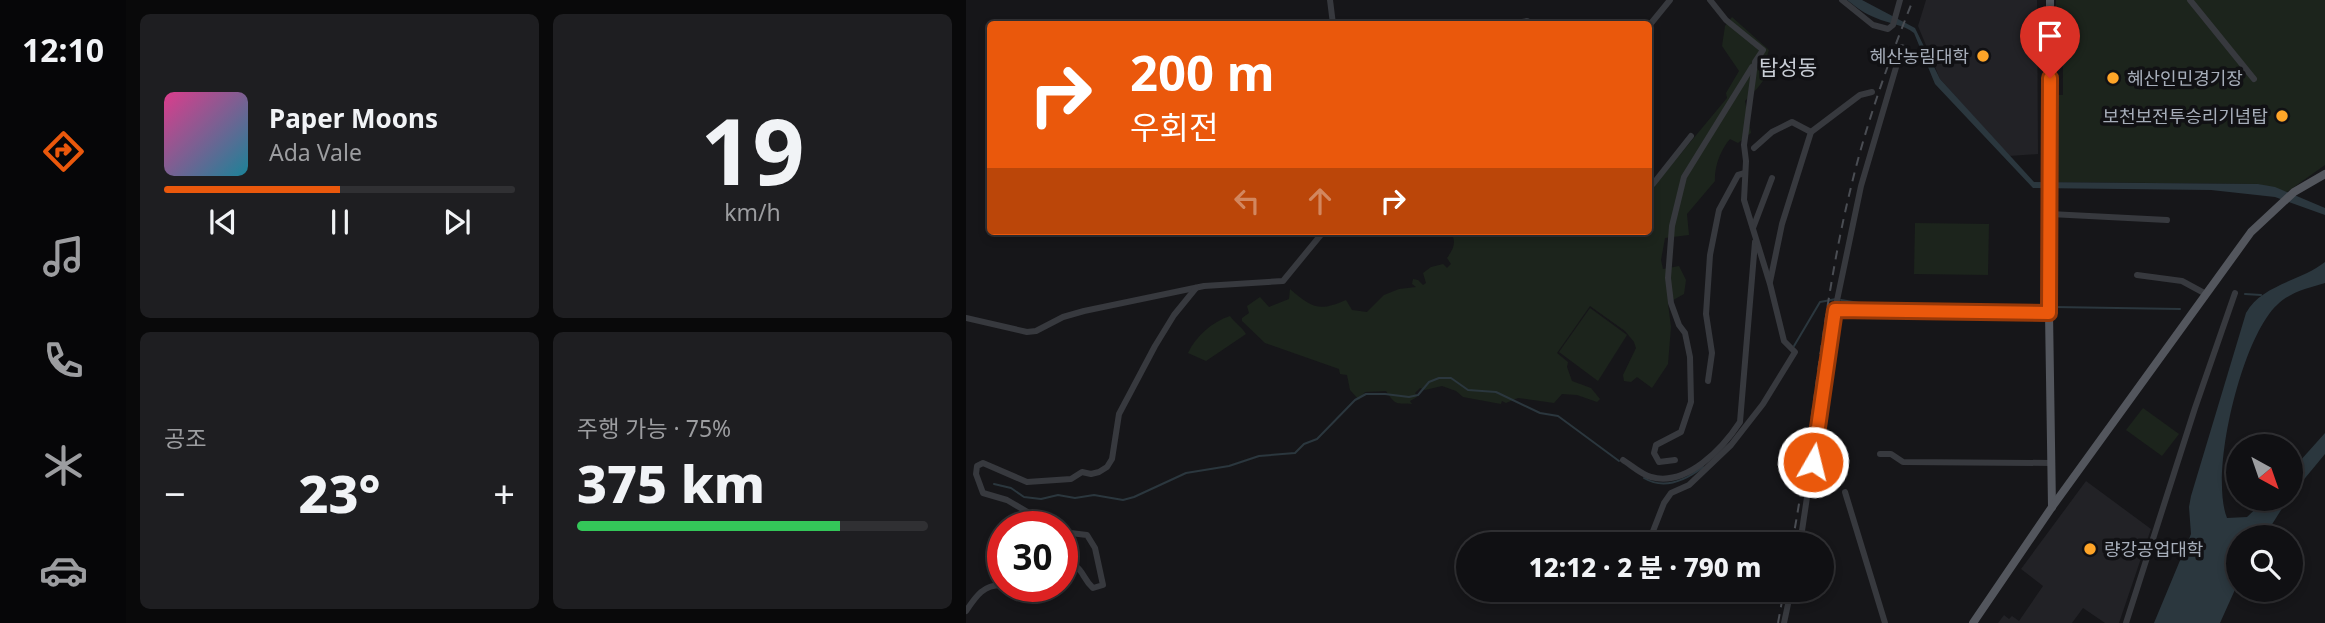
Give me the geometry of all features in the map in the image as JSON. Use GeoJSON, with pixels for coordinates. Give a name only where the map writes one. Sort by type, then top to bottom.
{"type":"FeatureCollection","features":[{"type":"Feature","properties":{"kind":"main road"},"geometry":{"type":"LineString","coordinates":[[2050,0],[2049,313],[2052,506]]}},
{"type":"Feature","properties":{"kind":"main road"},"geometry":{"type":"LineString","coordinates":[[1973,623],[2052,506],[2251,232],[2294,192],[2325,174]]}},
{"type":"Feature","properties":{"kind":"street"},"geometry":{"type":"LineString","coordinates":[[1330,0],[1333,21]]}},
{"type":"Feature","properties":{"kind":"street"},"geometry":{"type":"LineString","coordinates":[[1652,22],[1670,0]]}},
{"type":"Feature","properties":{"kind":"street"},"geometry":{"type":"LineString","coordinates":[[1675,460],[1659,462],[1654,453],[1656,445],[1681,432],[1688,416],[1690,402],[1690,357],[1685,333],[1671,303],[1668,278],[1672,226],[1684,177],[1763,50],[1726,20],[1710,0]]}},
{"type":"Feature","properties":{"kind":"street"},"geometry":{"type":"LineString","coordinates":[[1842,0],[1873,25],[1888,29],[1893,25],[1900,0]]}},
{"type":"Feature","properties":{"kind":"street"},"geometry":{"type":"LineString","coordinates":[[2190,0],[2254,79]]}},
{"type":"Feature","properties":{"kind":"street"},"geometry":{"type":"LineString","coordinates":[[1802,532],[1837,300],[1861,186],[1902,47]]}},
{"type":"Feature","properties":{"kind":"street"},"geometry":{"type":"LineString","coordinates":[[1653,532],[1664,502],[1671,493],[1689,485],[1731,445],[1763,404],[1793,351],[1784,341],[1744,200],[1744,145],[1755,62]]}},
{"type":"Feature","properties":{"kind":"street"},"geometry":{"type":"LineString","coordinates":[[1770,284],[1782,224],[1811,132],[1860,95],[1872,92]]}},
{"type":"Feature","properties":{"kind":"street"},"geometry":{"type":"LineString","coordinates":[[1746,161],[1754,148],[1772,132],[1791,122],[1811,132]]}},
{"type":"Feature","properties":{"kind":"street"},"geometry":{"type":"LineString","coordinates":[[1652,182],[1653,184],[1691,136]]}},
{"type":"Feature","properties":{"kind":"street"},"geometry":{"type":"LineString","coordinates":[[1744,145],[1754,148]]}},
{"type":"Feature","properties":{"kind":"street"},"geometry":{"type":"LineString","coordinates":[[1708,381],[1712,354],[1706,314],[1710,254],[1719,210],[1738,175],[1745,173]]}},
{"type":"Feature","properties":{"kind":"street"},"geometry":{"type":"LineString","coordinates":[[1752,228],[1772,178]]}},
{"type":"Feature","properties":{"kind":"street"},"geometry":{"type":"LineString","coordinates":[[2050,214],[2167,220]]}},
{"type":"Feature","properties":{"kind":"street"},"geometry":{"type":"LineString","coordinates":[[966,318],[1027,332],[1036,331],[1063,317],[1084,311],[1196,288],[1219,284],[1283,281],[1321,235]]}},
{"type":"Feature","properties":{"kind":"street"},"geometry":{"type":"LineString","coordinates":[[1623,460],[1651,477],[1675,477],[1712,455],[1740,422],[1755,237]]}},
{"type":"Feature","properties":{"kind":"street"},"geometry":{"type":"LineString","coordinates":[[2137,275],[2182,281],[2206,294]]}},
{"type":"Feature","properties":{"kind":"street"},"geometry":{"type":"LineString","coordinates":[[1026,511],[1007,500],[983,493],[976,466],[983,463],[1027,482],[1071,479],[1082,472],[1091,474],[1107,467],[1112,459],[1119,414],[1161,336],[1196,288]]}},
{"type":"Feature","properties":{"kind":"street"},"geometry":{"type":"LineString","coordinates":[[2126,623],[2235,293]]}},
{"type":"Feature","properties":{"kind":"street"},"geometry":{"type":"LineString","coordinates":[[1835,310],[2049,313]]}},
{"type":"Feature","properties":{"kind":"street"},"geometry":{"type":"LineString","coordinates":[[1880,454],[1891,454],[1903,462],[2052,463]]}},
{"type":"Feature","properties":{"kind":"street"},"geometry":{"type":"LineString","coordinates":[[1845,492],[1885,623]]}},
{"type":"Feature","properties":{"kind":"street"},"geometry":{"type":"LineString","coordinates":[[1078,534],[1087,535],[1095,548],[1103,585],[1093,588],[1078,567]]}},
{"type":"Feature","properties":{"kind":"street"},"geometry":{"type":"LineString","coordinates":[[966,611],[987,587]]}},
{"type":"Feature","properties":{"kind":"street"},"geometry":{"type":"LineString","coordinates":[[1784,623],[1788,602]]}},
{"type":"Feature","properties":{"kind":"shaded area"},"geometry":{"type":"Polygon","coordinates":[[[1847,0],[1862,0],[1915,28],[1940,79],[2034,182],[2258,184],[2275,187],[2325,208],[2325,215],[2275,197],[2211,190],[2033,188],[1935,84],[1914,33],[1868,14],[1847,0]]]}},
{"type":"Feature","properties":{"kind":"shaded area","name":"혜산농림대학"},"geometry":{"type":"Polygon","coordinates":[[[1926,0],[2037,0],[2038,154],[2009,156],[1940,79],[1918,26],[1926,0]]]}},
{"type":"Feature","properties":{"kind":"shaded area"},"geometry":{"type":"Polygon","coordinates":[[[2056,0],[2325,0],[2325,165],[2287,192],[2258,184],[2054,182],[2055,95],[2063,95],[2063,61],[2054,61],[2056,0]]]}},
{"type":"Feature","properties":{"kind":"shaded area"},"geometry":{"type":"Polygon","coordinates":[[[1732,17],[1769,50],[1766,73],[1760,85],[1745,101],[1751,133],[1738,143],[1730,139],[1724,148],[1717,164],[1715,181],[1687,214],[1689,235],[1665,238],[1661,260],[1663,269],[1679,266],[1686,280],[1684,294],[1668,303],[1671,327],[1668,364],[1652,388],[1637,377],[1631,382],[1624,381],[1623,375],[1636,348],[1634,342],[1625,331],[1590,306],[1557,353],[1568,362],[1572,381],[1591,388],[1600,399],[1597,402],[1577,395],[1562,394],[1554,403],[1518,398],[1506,403],[1502,401],[1501,404],[1463,397],[1442,386],[1425,390],[1420,388],[1415,393],[1417,397],[1410,401],[1412,404],[1397,403],[1386,391],[1365,392],[1359,400],[1350,390],[1347,375],[1340,374],[1339,369],[1265,343],[1242,321],[1249,313],[1247,306],[1260,297],[1269,307],[1289,299],[1290,289],[1316,306],[1329,306],[1346,300],[1352,310],[1367,312],[1384,295],[1399,289],[1416,287],[1412,284],[1413,279],[1423,285],[1426,283],[1423,273],[1431,267],[1443,264],[1447,268],[1451,264],[1447,258],[1454,245],[1452,235],[1652,235],[1652,188],[1727,98],[1726,93],[1739,71],[1722,46],[1725,26],[1732,17]]]}},
{"type":"Feature","properties":{"kind":"shaded area"},"geometry":{"type":"Polygon","coordinates":[[[1915,223],[1989,224],[1988,275],[1914,274],[1915,223]]]}},
{"type":"Feature","properties":{"kind":"shaded area"},"geometry":{"type":"Polygon","coordinates":[[[2325,262],[2325,283],[2288,297],[2277,305],[2264,321],[2241,375],[2226,434],[2222,470],[2227,518],[2247,517],[2253,511],[2280,511],[2272,525],[2226,525],[2226,602],[2229,602],[2220,623],[2154,623],[2191,534],[2191,496],[2246,313],[2261,296],[2325,262]]]}},
{"type":"Feature","properties":{"kind":"shaded area"},"geometry":{"type":"Polygon","coordinates":[[[1590,308],[1627,335],[1598,381],[1559,352],[1590,308]]]}},
{"type":"Feature","properties":{"kind":"shaded area"},"geometry":{"type":"Polygon","coordinates":[[[1230,316],[1246,334],[1206,361],[1188,353],[1205,330],[1230,316]]]}},
{"type":"Feature","properties":{"kind":"shaded area"},"geometry":{"type":"Polygon","coordinates":[[[2143,408],[2179,434],[2162,456],[2126,430],[2143,408]]]}},
{"type":"Feature","properties":{"kind":"shaded area"},"geometry":{"type":"Polygon","coordinates":[[[2325,433],[2325,454],[2303,481],[2303,458],[2325,433]]]}},
{"type":"Feature","properties":{"kind":"shaded area","name":"량강공업대학"},"geometry":{"type":"Polygon","coordinates":[[[2086,481],[2151,529],[2119,623],[2105,623],[2083,608],[2072,623],[1998,623],[2004,615],[2019,621],[2043,586],[2021,569],[2086,481]]]}},
{"type":"Feature","properties":{"kind":"waterway"},"geometry":{"type":"LineString","coordinates":[[2245,294],[2261,295]]}},
{"type":"Feature","properties":{"kind":"waterway"},"geometry":{"type":"LineString","coordinates":[[1794,346],[1820,302],[1836,299]]}},
{"type":"Feature","properties":{"kind":"waterway"},"geometry":{"type":"LineString","coordinates":[[1841,300],[1871,305],[2039,307]]}},
{"type":"Feature","properties":{"kind":"waterway"},"geometry":{"type":"LineString","coordinates":[[2054,307],[2180,309]]}},
{"type":"Feature","properties":{"kind":"waterway"},"geometry":{"type":"LineString","coordinates":[[994,484],[1011,488],[1024,497],[1041,499],[1058,495],[1075,498],[1094,495],[1123,500],[1186,473],[1229,466],[1259,456],[1295,453],[1304,444],[1317,439],[1355,400],[1366,394],[1409,397],[1418,395],[1429,382],[1439,378],[1451,378],[1468,390],[1496,392],[1540,413],[1558,416],[1619,461]]}},
{"type":"Feature","properties":{"kind":"waterway"},"geometry":{"type":"LineString","coordinates":[[1644,478],[1659,483],[1675,482],[1703,467]]}},
{"type":"Feature","properties":{"kind":"railway"},"geometry":{"type":"LineString","coordinates":[[1794,532],[1841,231],[1871,116],[1913,0]]}},
{"type":"Feature","properties":{"kind":"railway"},"geometry":{"type":"LineString","coordinates":[[1778,623],[1782,602]]}},
{"type":"Feature","properties":{"kind":"place","name":"혜산농림대학"},"geometry":{"type":"Point","coordinates":[1983,56]}},
{"type":"Feature","properties":{"kind":"place","name":"혜산인민경기장"},"geometry":{"type":"Point","coordinates":[2113,78]}},
{"type":"Feature","properties":{"kind":"place","name":"보천보전투승리기념탑"},"geometry":{"type":"Point","coordinates":[2282,116]}},
{"type":"Feature","properties":{"kind":"place","name":"량강공업대학"},"geometry":{"type":"Point","coordinates":[2090,549]}},
{"type":"Feature","properties":{"kind":"district","name":"탑성동"},"geometry":{"type":"Point","coordinates":[1788,67]}},
{"type":"Feature","properties":{"kind":"route"},"geometry":{"type":"LineString","coordinates":[[1813,462],[1835,310],[2049,313],[2050,78]]}}]}
